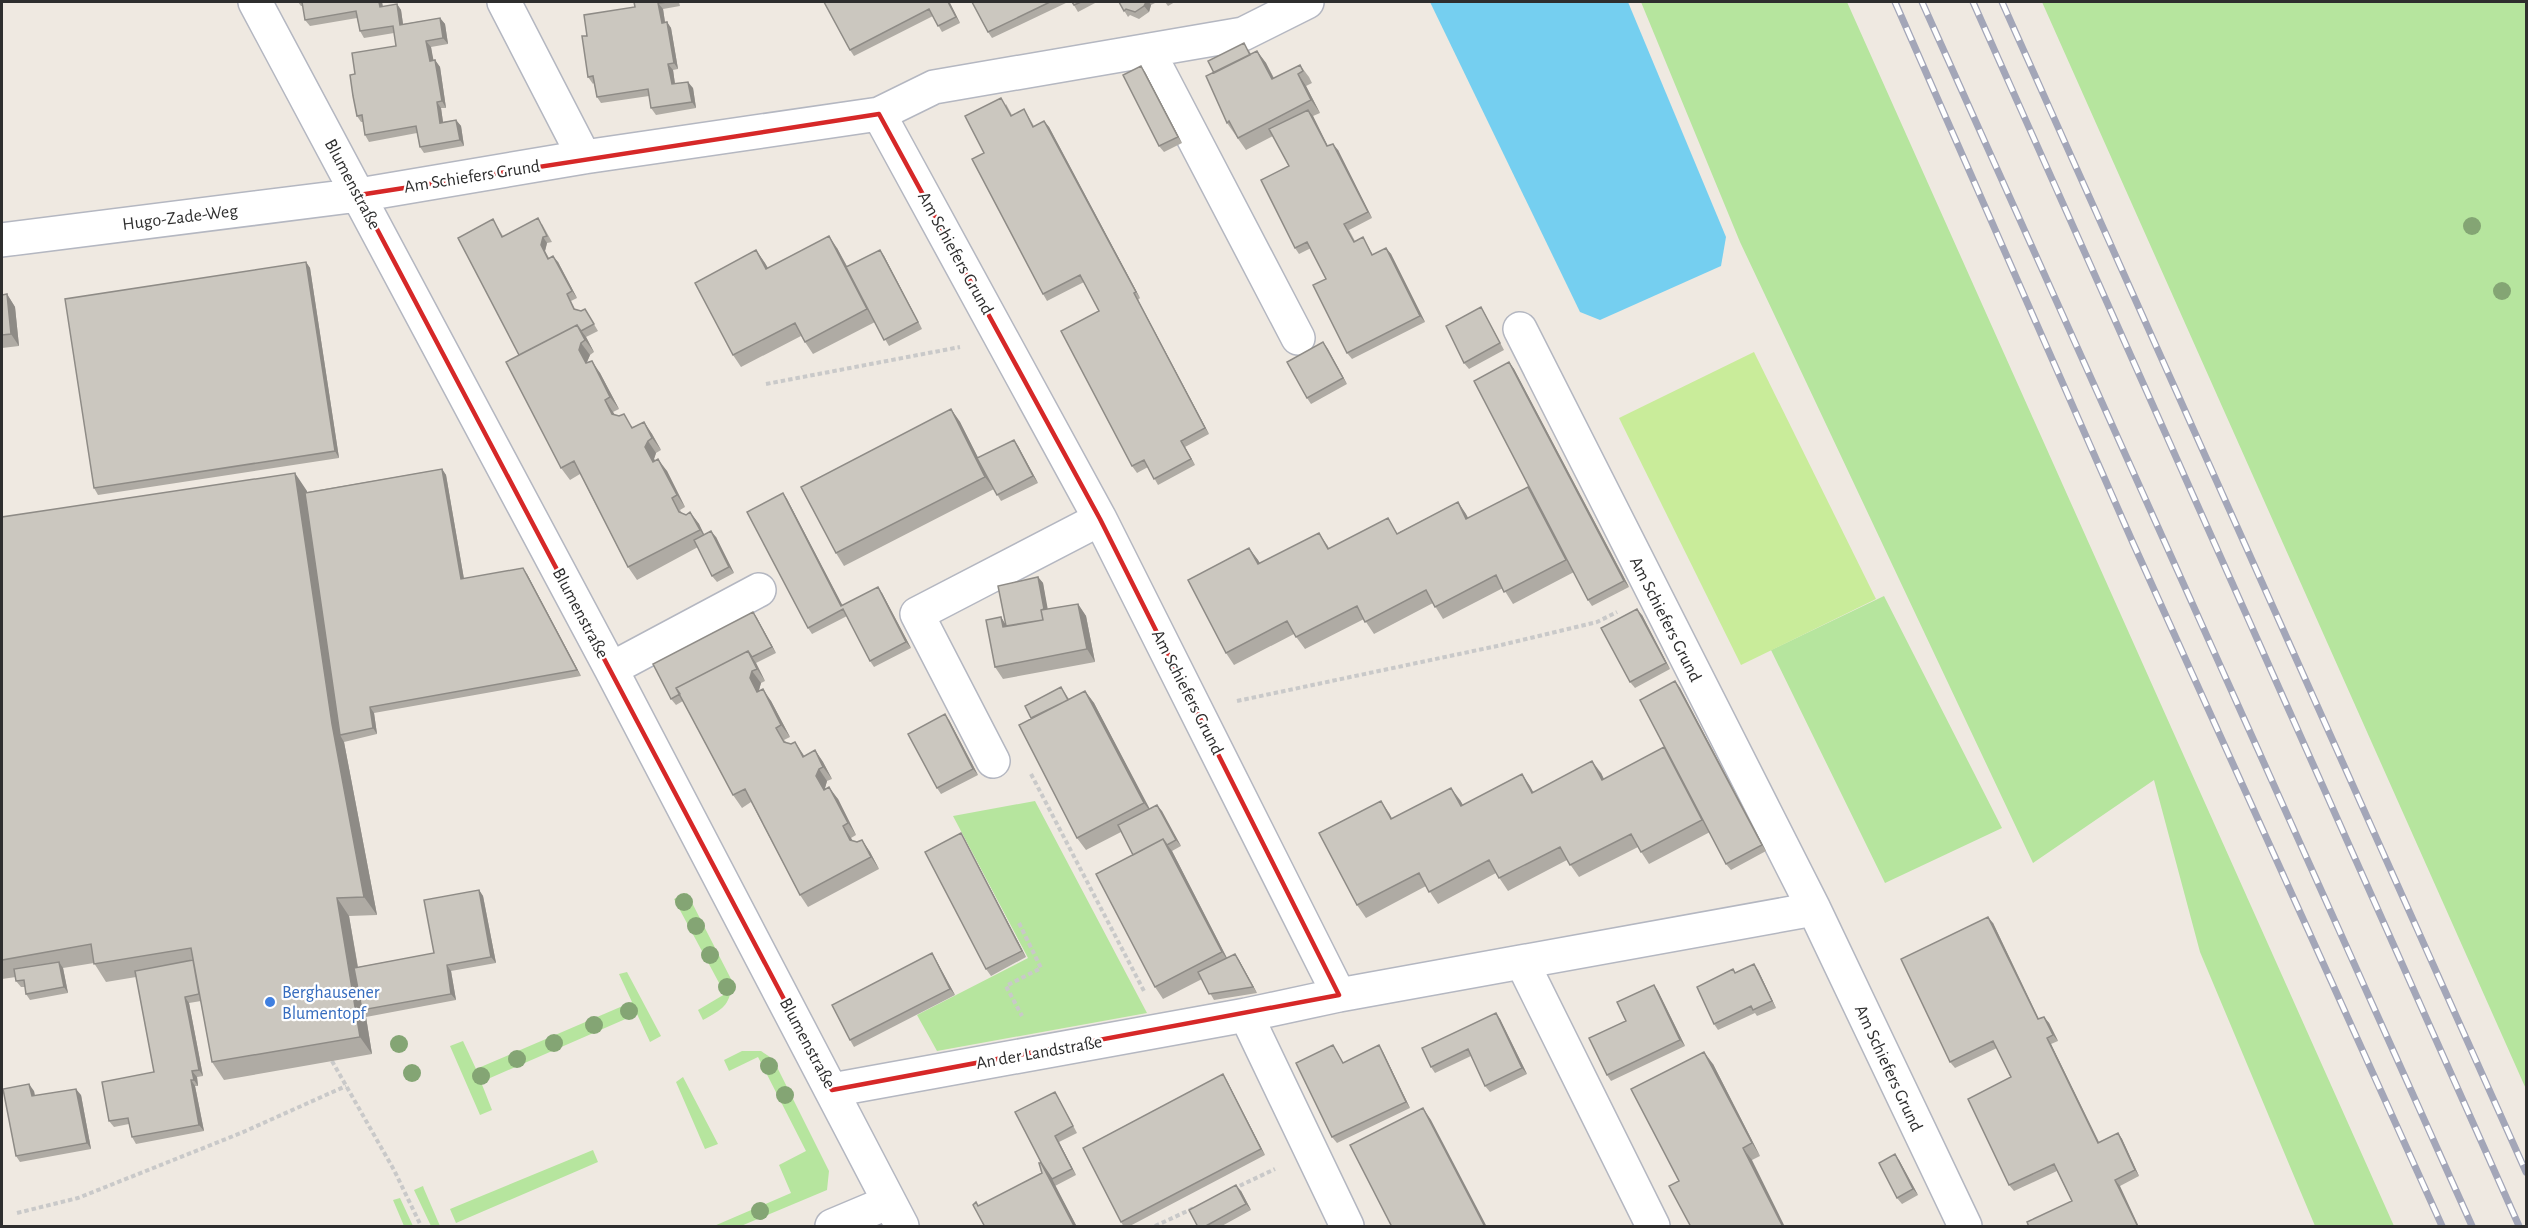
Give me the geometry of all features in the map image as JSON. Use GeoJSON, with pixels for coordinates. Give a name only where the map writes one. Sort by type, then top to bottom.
{"type":"FeatureCollection","features":[{"type":"Feature","properties":{"kind":"street","name":"Blumenstraße"},"geometry":{"type":"LineString","coordinates":[[255,2],[611,669],[896,1214]]}},
{"type":"Feature","properties":{"kind":"street"},"geometry":{"type":"LineString","coordinates":[[504,2],[584,157]]}},
{"type":"Feature","properties":{"kind":"street","name":"Am Schiefers Grund"},"geometry":{"type":"LineString","coordinates":[[359,195],[584,157],[879,114],[934,87],[1243,34],[1307,2]]}},
{"type":"Feature","properties":{"kind":"street"},"geometry":{"type":"LineString","coordinates":[[1148,51],[1298,338]]}},
{"type":"Feature","properties":{"kind":"street","name":"Am Schiefers Grund"},"geometry":{"type":"LineString","coordinates":[[879,114],[1100,519],[1339,995]]}},
{"type":"Feature","properties":{"kind":"street","name":"Hugo-Zade-Weg"},"geometry":{"type":"LineString","coordinates":[[2,240],[359,195]]}},
{"type":"Feature","properties":{"kind":"street","name":"Am Schiefers Grund"},"geometry":{"type":"LineString","coordinates":[[1520,329],[1814,909],[1965,1227]]}},
{"type":"Feature","properties":{"kind":"street"},"geometry":{"type":"LineString","coordinates":[[993,760],[917,614],[1100,519]]}},
{"type":"Feature","properties":{"kind":"street"},"geometry":{"type":"LineString","coordinates":[[611,669],[759,590]]}},
{"type":"Feature","properties":{"kind":"street"},"geometry":{"type":"LineString","coordinates":[[1347,1227],[1246,1015],[1339,995],[1814,909]]}},
{"type":"Feature","properties":{"kind":"street"},"geometry":{"type":"LineString","coordinates":[[1522,962],[1653,1227]]}},
{"type":"Feature","properties":{"kind":"street","name":"An der Landstraße"},"geometry":{"type":"LineString","coordinates":[[832,1090],[1246,1015]]}},
{"type":"Feature","properties":{"kind":"street"},"geometry":{"type":"LineString","coordinates":[[832,1227],[896,1214]]}},
{"type":"Feature","properties":{"kind":"path"},"geometry":{"type":"LineString","coordinates":[[766,384],[1003,339]]}},
{"type":"Feature","properties":{"kind":"path"},"geometry":{"type":"LineString","coordinates":[[1197,709],[1497,646],[1596,622],[1653,594]]}},
{"type":"Feature","properties":{"kind":"path"},"geometry":{"type":"LineString","coordinates":[[993,760],[1026,764],[1164,1029]]}},
{"type":"Feature","properties":{"kind":"path"},"geometry":{"type":"LineString","coordinates":[[1019,923],[1041,968],[1006,986],[1040,1051]]}},
{"type":"Feature","properties":{"kind":"path"},"geometry":{"type":"LineString","coordinates":[[332,1061],[394,1170],[421,1227]]}},
{"type":"Feature","properties":{"kind":"path"},"geometry":{"type":"LineString","coordinates":[[17,1213],[78,1198],[241,1133],[346,1086]]}},
{"type":"Feature","properties":{"kind":"path"},"geometry":{"type":"LineString","coordinates":[[1228,1192],[1311,1152]]}},
{"type":"Feature","properties":{"kind":"path"},"geometry":{"type":"LineString","coordinates":[[1155,1227],[1197,1207]]}},
{"type":"Feature","properties":{"kind":"highlighted area"},"geometry":{"type":"Polygon","coordinates":[[[879,114],[1100,519],[1339,995],[832,1090],[359,195],[879,114]]]}},
{"type":"Feature","properties":{"kind":"green space"},"geometry":{"type":"Polygon","coordinates":[[[1641,2],[1847,2],[2394,1226],[2315,1226],[2200,952],[2154,780],[2033,863],[1740,242],[1641,2]]]}},
{"type":"Feature","properties":{"kind":"green space"},"geometry":{"type":"Polygon","coordinates":[[[2042,2],[2526,2],[2526,1089],[2042,2]]]}},
{"type":"Feature","properties":{"kind":"green space"},"geometry":{"type":"Polygon","coordinates":[[[1754,352],[1876,599],[1741,665],[1619,418],[1754,352]]]}},
{"type":"Feature","properties":{"kind":"green space"},"geometry":{"type":"Polygon","coordinates":[[[1884,596],[2002,828],[1885,883],[1771,650],[1884,596]]]}},
{"type":"Feature","properties":{"kind":"green space"},"geometry":{"type":"Polygon","coordinates":[[[1035,801],[1147,1013],[937,1051],[917,1015],[1028,958],[953,816],[1035,801]]]}},
{"type":"Feature","properties":{"kind":"green space"},"geometry":{"type":"Polygon","coordinates":[[[687,893],[732,981],[730,996],[725,1005],[703,1020],[698,1010],[725,994],[674,899],[687,893]]]}},
{"type":"Feature","properties":{"kind":"green space"},"geometry":{"type":"Polygon","coordinates":[[[627,972],[661,1036],[650,1042],[637,1014],[481,1082],[492,1110],[480,1115],[450,1046],[463,1041],[476,1069],[632,1002],[619,974],[627,972]]]}},
{"type":"Feature","properties":{"kind":"green space"},"geometry":{"type":"Polygon","coordinates":[[[742,1051],[761,1051],[773,1059],[829,1171],[827,1190],[741,1226],[714,1226],[791,1193],[779,1165],[806,1151],[758,1057],[729,1071],[724,1060],[742,1051]]]}},
{"type":"Feature","properties":{"kind":"green space"},"geometry":{"type":"Polygon","coordinates":[[[683,1077],[718,1144],[705,1149],[676,1082],[683,1077]]]}},
{"type":"Feature","properties":{"kind":"green space"},"geometry":{"type":"Polygon","coordinates":[[[593,1150],[598,1162],[456,1223],[450,1209],[593,1150]]]}},
{"type":"Feature","properties":{"kind":"green space"},"geometry":{"type":"Polygon","coordinates":[[[423,1186],[440,1226],[431,1226],[414,1190],[423,1186]]]}},
{"type":"Feature","properties":{"kind":"green space"},"geometry":{"type":"Polygon","coordinates":[[[400,1198],[413,1226],[404,1226],[393,1200],[400,1198]]]}},
{"type":"Feature","properties":{"kind":"water"},"geometry":{"type":"Polygon","coordinates":[[[1430,2],[1628,2],[1726,237],[1721,266],[1600,320],[1580,312],[1430,2]]]}},
{"type":"Feature","properties":{"kind":"building"},"geometry":{"type":"Polygon","coordinates":[[[302,2],[379,2],[380,7],[397,4],[400,25],[440,18],[443,38],[426,41],[430,61],[435,60],[442,101],[437,102],[440,123],[456,120],[460,140],[420,147],[416,126],[365,135],[362,115],[357,116],[353,96],[350,75],[355,74],[352,53],[396,46],[393,26],[360,31],[356,11],[305,20],[302,2]]]}},
{"type":"Feature","properties":{"kind":"building"},"geometry":{"type":"Polygon","coordinates":[[[634,2],[668,2],[658,3],[662,23],[667,22],[674,63],[668,64],[672,84],[688,82],[692,102],[651,108],[648,89],[597,97],[593,76],[588,77],[582,36],[587,36],[584,15],[635,7],[634,2]]]}},
{"type":"Feature","properties":{"kind":"building"},"geometry":{"type":"Polygon","coordinates":[[[824,2],[948,2],[956,17],[938,26],[929,9],[850,50],[824,2]]]}},
{"type":"Feature","properties":{"kind":"building"},"geometry":{"type":"Polygon","coordinates":[[[972,2],[1050,2],[988,32],[972,2]]]}},
{"type":"Feature","properties":{"kind":"building"},"geometry":{"type":"Polygon","coordinates":[[[1119,2],[1146,2],[1135,12],[1126,9],[1124,11],[1119,2]]]}},
{"type":"Feature","properties":{"kind":"building"},"geometry":{"type":"Polygon","coordinates":[[[1244,43],[1250,55],[1214,73],[1208,61],[1244,43]]]}},
{"type":"Feature","properties":{"kind":"building"},"geometry":{"type":"Polygon","coordinates":[[[1257,51],[1272,79],[1300,65],[1303,71],[1298,74],[1311,100],[1238,138],[1229,121],[1227,123],[1206,76],[1257,51]]]}},
{"type":"Feature","properties":{"kind":"building"},"geometry":{"type":"Polygon","coordinates":[[[1141,66],[1178,137],[1159,146],[1123,75],[1141,66]]]}},
{"type":"Feature","properties":{"kind":"building"},"geometry":{"type":"Polygon","coordinates":[[[1001,98],[1011,116],[1024,109],[1033,127],[1044,121],[1136,292],[1134,293],[1205,428],[1181,441],[1191,459],[1154,479],[1144,460],[1132,466],[1061,331],[1099,311],[1080,275],[1043,294],[972,159],[984,153],[965,116],[1001,98]]]}},
{"type":"Feature","properties":{"kind":"building"},"geometry":{"type":"Polygon","coordinates":[[[1308,110],[1327,146],[1333,144],[1368,212],[1344,224],[1354,242],[1363,237],[1372,255],[1386,248],[1420,316],[1347,353],[1313,285],[1326,279],[1307,242],[1295,248],[1261,180],[1289,166],[1269,129],[1308,110]]]}},
{"type":"Feature","properties":{"kind":"building"},"geometry":{"type":"Polygon","coordinates":[[[538,218],[547,236],[543,237],[541,245],[548,259],[553,256],[572,291],[567,294],[574,309],[581,311],[585,309],[594,324],[581,331],[577,325],[519,355],[458,238],[493,219],[502,237],[538,218]]]}},
{"type":"Feature","properties":{"kind":"building"},"geometry":{"type":"Polygon","coordinates":[[[829,236],[867,309],[805,342],[795,323],[733,355],[695,283],[756,250],[766,269],[829,236]]]}},
{"type":"Feature","properties":{"kind":"building"},"geometry":{"type":"Polygon","coordinates":[[[880,250],[918,322],[884,340],[846,267],[880,250]]]}},
{"type":"Feature","properties":{"kind":"building"},"geometry":{"type":"Polygon","coordinates":[[[306,262],[335,451],[94,488],[65,299],[306,262]]]}},
{"type":"Feature","properties":{"kind":"building"},"geometry":{"type":"Polygon","coordinates":[[[7,294],[11,334],[2,335],[2,295],[7,294]]]}},
{"type":"Feature","properties":{"kind":"building"},"geometry":{"type":"Polygon","coordinates":[[[1481,307],[1500,343],[1464,363],[1446,326],[1481,307]]]}},
{"type":"Feature","properties":{"kind":"building"},"geometry":{"type":"Polygon","coordinates":[[[577,325],[585,340],[581,343],[579,350],[586,363],[592,361],[610,397],[605,400],[612,414],[619,416],[624,414],[632,428],[644,422],[652,438],[645,447],[653,462],[658,459],[677,495],[672,498],[679,512],[686,515],[690,512],[700,530],[628,567],[574,461],[561,468],[506,362],[577,325]]]}},
{"type":"Feature","properties":{"kind":"building"},"geometry":{"type":"Polygon","coordinates":[[[1323,342],[1343,378],[1307,398],[1287,362],[1323,342]]]}},
{"type":"Feature","properties":{"kind":"building"},"geometry":{"type":"Polygon","coordinates":[[[1509,362],[1624,581],[1588,600],[1474,381],[1509,362]]]}},
{"type":"Feature","properties":{"kind":"building"},"geometry":{"type":"Polygon","coordinates":[[[951,409],[985,477],[836,553],[801,487],[951,409]]]}},
{"type":"Feature","properties":{"kind":"building"},"geometry":{"type":"Polygon","coordinates":[[[1014,440],[1033,476],[997,495],[977,458],[1014,440]]]}},
{"type":"Feature","properties":{"kind":"building"},"geometry":{"type":"Polygon","coordinates":[[[442,469],[461,579],[523,568],[577,670],[370,707],[373,728],[340,735],[305,493],[442,469]]]}},
{"type":"Feature","properties":{"kind":"building"},"geometry":{"type":"Polygon","coordinates":[[[295,473],[332,724],[364,897],[337,898],[360,1037],[212,1062],[191,948],[94,964],[91,944],[2,960],[2,517],[295,473]]]}},
{"type":"Feature","properties":{"kind":"building"},"geometry":{"type":"Polygon","coordinates":[[[1528,487],[1566,560],[1504,592],[1496,575],[1435,607],[1426,590],[1365,622],[1357,606],[1296,637],[1287,621],[1226,653],[1188,580],[1249,548],[1258,564],[1319,533],[1328,549],[1388,518],[1397,534],[1458,502],[1466,519],[1528,487]]]}},
{"type":"Feature","properties":{"kind":"building"},"geometry":{"type":"Polygon","coordinates":[[[783,493],[841,606],[878,587],[906,642],[870,661],[843,609],[808,628],[747,512],[783,493]]]}},
{"type":"Feature","properties":{"kind":"building"},"geometry":{"type":"Polygon","coordinates":[[[711,531],[729,567],[712,576],[694,540],[711,531]]]}},
{"type":"Feature","properties":{"kind":"building"},"geometry":{"type":"Polygon","coordinates":[[[1038,577],[1044,609],[1041,610],[1043,620],[1006,626],[998,586],[1038,577]]]}},
{"type":"Feature","properties":{"kind":"building"},"geometry":{"type":"Polygon","coordinates":[[[1078,604],[1087,649],[995,667],[986,620],[1001,617],[1003,627],[1043,620],[1041,610],[1078,604]]]}},
{"type":"Feature","properties":{"kind":"building"},"geometry":{"type":"Polygon","coordinates":[[[1637,609],[1666,663],[1630,682],[1601,628],[1637,609]]]}},
{"type":"Feature","properties":{"kind":"building"},"geometry":{"type":"Polygon","coordinates":[[[753,612],[772,647],[752,657],[748,651],[676,688],[680,694],[671,699],[653,664],[753,612]]]}},
{"type":"Feature","properties":{"kind":"building"},"geometry":{"type":"Polygon","coordinates":[[[748,651],[757,669],[752,671],[750,678],[757,692],[763,689],[781,725],[776,728],[784,742],[791,744],[795,742],[803,757],[815,750],[823,767],[819,769],[816,776],[824,790],[829,787],[848,823],[843,826],[850,840],[857,842],[862,840],[871,857],[800,895],[745,789],[733,795],[676,688],[748,651]]]}},
{"type":"Feature","properties":{"kind":"building"},"geometry":{"type":"Polygon","coordinates":[[[1675,681],[1762,845],[1726,864],[1640,700],[1675,681]]]}},
{"type":"Feature","properties":{"kind":"building"},"geometry":{"type":"Polygon","coordinates":[[[1061,687],[1068,700],[1031,718],[1025,706],[1061,687]]]}},
{"type":"Feature","properties":{"kind":"building"},"geometry":{"type":"Polygon","coordinates":[[[1085,691],[1144,803],[1077,838],[1019,725],[1085,691]]]}},
{"type":"Feature","properties":{"kind":"building"},"geometry":{"type":"Polygon","coordinates":[[[945,714],[973,769],[937,788],[908,734],[945,714]]]}},
{"type":"Feature","properties":{"kind":"building"},"geometry":{"type":"Polygon","coordinates":[[[1664,747],[1702,820],[1641,852],[1631,834],[1570,865],[1560,847],[1499,878],[1489,860],[1429,892],[1419,873],[1357,905],[1319,833],[1381,801],[1391,819],[1451,788],[1461,806],[1522,774],[1532,793],[1592,761],[1602,780],[1664,747]]]}},
{"type":"Feature","properties":{"kind":"building"},"geometry":{"type":"Polygon","coordinates":[[[1157,805],[1176,840],[1167,845],[1163,839],[1133,855],[1118,825],[1157,805]]]}},
{"type":"Feature","properties":{"kind":"building"},"geometry":{"type":"Polygon","coordinates":[[[961,833],[1022,951],[986,969],[925,852],[961,833]]]}},
{"type":"Feature","properties":{"kind":"building"},"geometry":{"type":"Polygon","coordinates":[[[1163,839],[1222,952],[1155,987],[1096,874],[1163,839]]]}},
{"type":"Feature","properties":{"kind":"building"},"geometry":{"type":"Polygon","coordinates":[[[479,890],[491,957],[447,965],[451,994],[362,1010],[354,968],[434,953],[424,900],[479,890]]]}},
{"type":"Feature","properties":{"kind":"building"},"geometry":{"type":"Polygon","coordinates":[[[1988,917],[2038,1019],[2044,1017],[2053,1035],[2047,1038],[2098,1143],[2118,1133],[2135,1170],[2115,1180],[2138,1227],[2029,1227],[2027,1222],[2072,1201],[2054,1164],[2009,1185],[1968,1099],[2011,1077],[1993,1041],[1950,1062],[1901,959],[1988,917]]]}},
{"type":"Feature","properties":{"kind":"building"},"geometry":{"type":"Polygon","coordinates":[[[932,953],[950,989],[850,1040],[832,1005],[932,953]]]}},
{"type":"Feature","properties":{"kind":"building"},"geometry":{"type":"Polygon","coordinates":[[[1235,954],[1253,987],[1209,994],[1198,972],[1235,954]]]}},
{"type":"Feature","properties":{"kind":"building"},"geometry":{"type":"Polygon","coordinates":[[[193,960],[199,994],[185,997],[199,1070],[192,1071],[194,1080],[191,1080],[199,1125],[132,1137],[128,1118],[109,1121],[102,1082],[154,1072],[135,971],[193,960]]]}},
{"type":"Feature","properties":{"kind":"building"},"geometry":{"type":"Polygon","coordinates":[[[59,962],[64,987],[26,994],[24,980],[16,981],[14,969],[59,962]]]}},
{"type":"Feature","properties":{"kind":"building"},"geometry":{"type":"Polygon","coordinates":[[[1754,964],[1772,1001],[1753,1010],[1751,1006],[1714,1024],[1697,987],[1733,969],[1735,973],[1754,964]]]}},
{"type":"Feature","properties":{"kind":"building"},"geometry":{"type":"Polygon","coordinates":[[[1654,985],[1680,1040],[1607,1075],[1589,1038],[1626,1021],[1617,1002],[1654,985]]]}},
{"type":"Feature","properties":{"kind":"building"},"geometry":{"type":"Polygon","coordinates":[[[1496,1013],[1522,1068],[1485,1086],[1468,1049],[1431,1067],[1422,1048],[1496,1013]]]}},
{"type":"Feature","properties":{"kind":"building"},"geometry":{"type":"Polygon","coordinates":[[[1333,1045],[1343,1063],[1379,1045],[1406,1102],[1332,1137],[1296,1063],[1333,1045]]]}},
{"type":"Feature","properties":{"kind":"building"},"geometry":{"type":"Polygon","coordinates":[[[1704,1052],[1752,1143],[1743,1148],[1783,1227],[1691,1227],[1669,1186],[1679,1181],[1631,1089],[1704,1052]]]}},
{"type":"Feature","properties":{"kind":"building"},"geometry":{"type":"Polygon","coordinates":[[[1223,1074],[1261,1149],[1121,1222],[1083,1148],[1223,1074]]]}},
{"type":"Feature","properties":{"kind":"building"},"geometry":{"type":"Polygon","coordinates":[[[29,1084],[32,1096],[76,1089],[87,1143],[16,1156],[3,1089],[29,1084]]]}},
{"type":"Feature","properties":{"kind":"building"},"geometry":{"type":"Polygon","coordinates":[[[1055,1092],[1073,1126],[1055,1136],[1072,1169],[1052,1179],[1015,1112],[1055,1092]]]}},
{"type":"Feature","properties":{"kind":"building"},"geometry":{"type":"Polygon","coordinates":[[[1423,1108],[1485,1227],[1392,1227],[1350,1145],[1423,1108]]]}},
{"type":"Feature","properties":{"kind":"building"},"geometry":{"type":"Polygon","coordinates":[[[1895,1154],[1913,1189],[1897,1198],[1879,1163],[1895,1154]]]}},
{"type":"Feature","properties":{"kind":"building"},"geometry":{"type":"Polygon","coordinates":[[[1039,1163],[1074,1226],[985,1227],[973,1205],[976,1202],[978,1206],[1042,1173],[1039,1163]]]}},
{"type":"Feature","properties":{"kind":"building"},"geometry":{"type":"Polygon","coordinates":[[[1236,1185],[1246,1204],[1204,1227],[1198,1227],[1189,1210],[1236,1185]]]}},
{"type":"Feature","properties":{"kind":"railway"},"geometry":{"type":"LineString","coordinates":[[1895,2],[2133,543],[2442,1226]]}},
{"type":"Feature","properties":{"kind":"railway"},"geometry":{"type":"LineString","coordinates":[[1922,2],[2472,1226]]}},
{"type":"Feature","properties":{"kind":"railway"},"geometry":{"type":"LineString","coordinates":[[1973,2],[2519,1226]]}},
{"type":"Feature","properties":{"kind":"railway"},"geometry":{"type":"LineString","coordinates":[[2002,2],[2526,1172]]}},
{"type":"Feature","properties":{"kind":"place","name":"Berghausener Blumentopf"},"geometry":{"type":"Point","coordinates":[270,1002]}}]}
